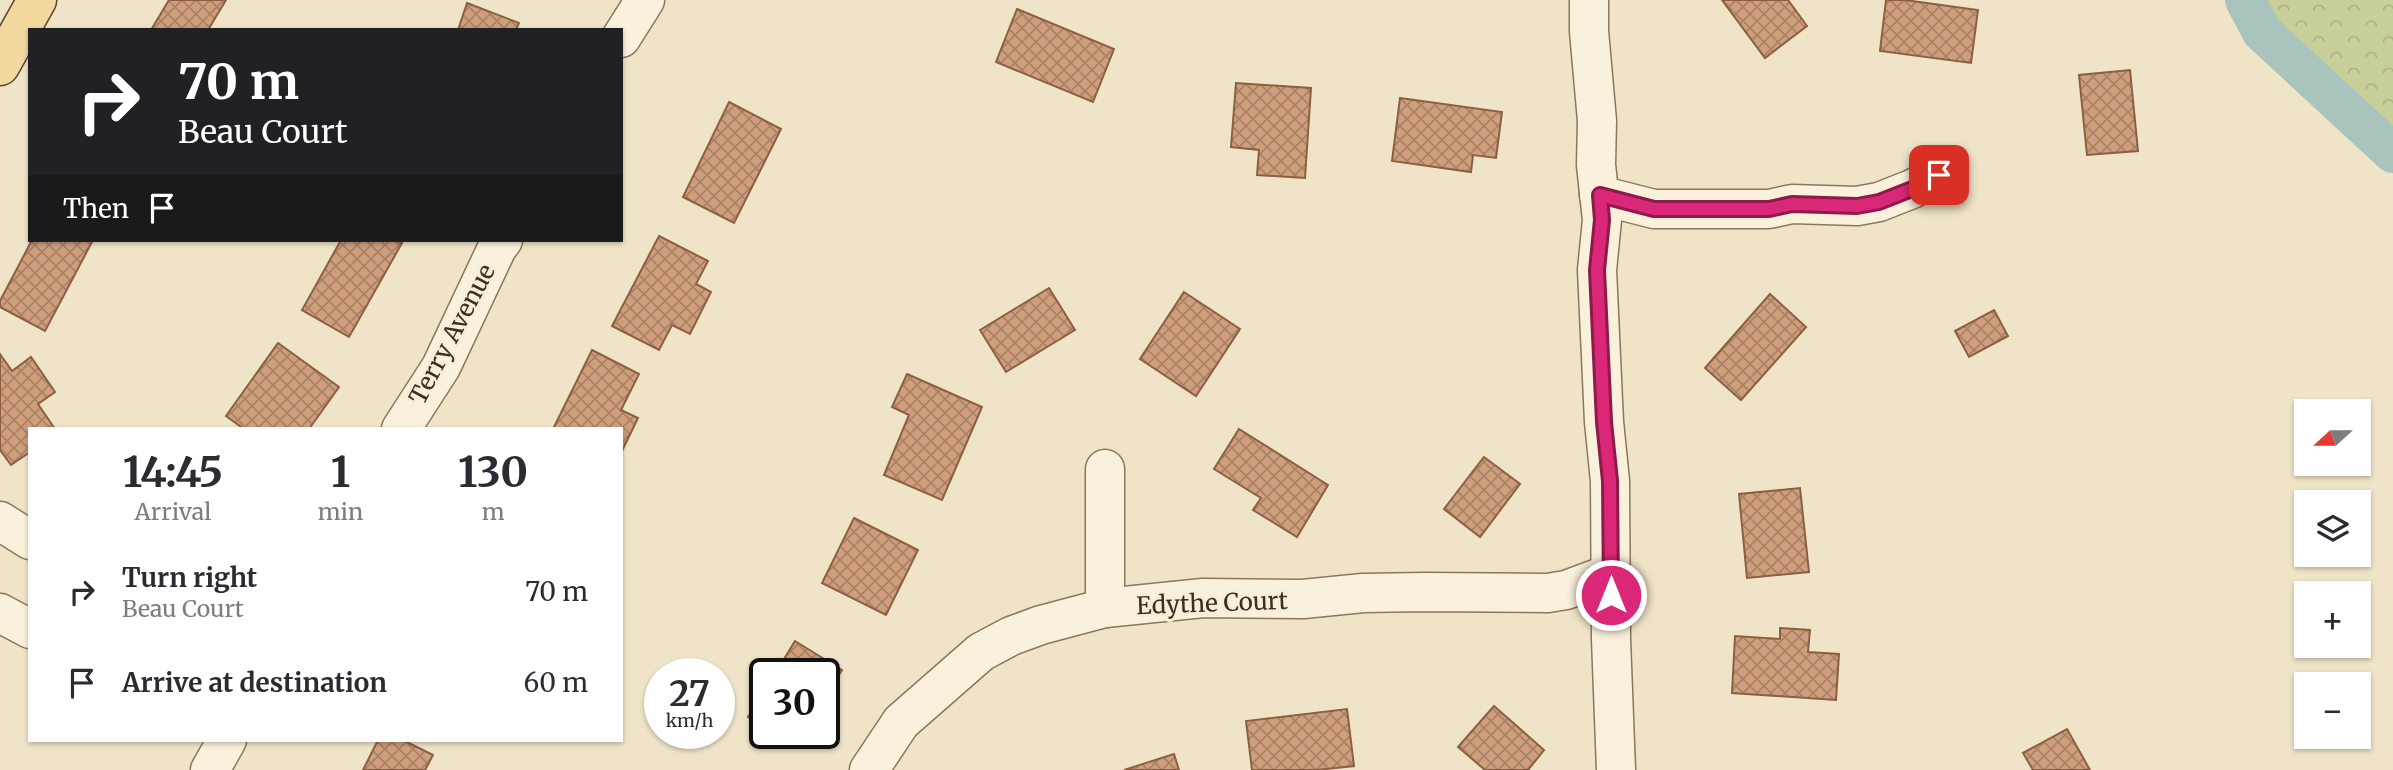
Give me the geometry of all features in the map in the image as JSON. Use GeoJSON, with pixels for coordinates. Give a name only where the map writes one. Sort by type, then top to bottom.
{"type":"FeatureCollection","features":[{"type":"Feature","properties":{"kind":"main road"},"geometry":{"type":"LineString","coordinates":[[0,66],[37,0]]}},
{"type":"Feature","properties":{"kind":"street"},"geometry":{"type":"LineString","coordinates":[[623,35],[645,0]]}},
{"type":"Feature","properties":{"kind":"street"},"geometry":{"type":"LineString","coordinates":[[1589,0],[1597,121],[1596,165],[1602,220],[1597,270],[1604,422],[1610,481],[1611,639],[1616,770]]}},
{"type":"Feature","properties":{"kind":"street"},"geometry":{"type":"LineString","coordinates":[[1600,195],[1654,209],[1769,209],[1792,204],[1857,206],[1879,202],[1939,175]]}},
{"type":"Feature","properties":{"kind":"street","name":"Terry Avenue"},"geometry":{"type":"LineString","coordinates":[[402,427],[440,367],[502,242]]}},
{"type":"Feature","properties":{"kind":"street"},"geometry":{"type":"LineString","coordinates":[[1105,469],[1105,608]]}},
{"type":"Feature","properties":{"kind":"street"},"geometry":{"type":"LineString","coordinates":[[0,521],[28,539]]}},
{"type":"Feature","properties":{"kind":"street","name":"Edythe Court"},"geometry":{"type":"LineString","coordinates":[[869,770],[901,722],[981,652],[1041,625],[1105,608],[1203,598],[1303,599],[1363,593],[1425,592],[1548,593],[1566,590],[1612,573]]}},
{"type":"Feature","properties":{"kind":"street"},"geometry":{"type":"LineString","coordinates":[[0,613],[28,628]]}},
{"type":"Feature","properties":{"kind":"green space"},"geometry":{"type":"Polygon","coordinates":[[[2245,0],[2393,0],[2393,153],[2262,32],[2245,0]]]}},
{"type":"Feature","properties":{"kind":"building"},"geometry":{"type":"Polygon","coordinates":[[[169,0],[226,0],[209,28],[152,28],[169,0]]]}},
{"type":"Feature","properties":{"kind":"building"},"geometry":{"type":"Polygon","coordinates":[[[1722,0],[1788,0],[1807,26],[1765,58],[1722,0]]]}},
{"type":"Feature","properties":{"kind":"building"},"geometry":{"type":"Polygon","coordinates":[[[1886,0],[1978,10],[1971,63],[1880,51],[1886,0]]]}},
{"type":"Feature","properties":{"kind":"building"},"geometry":{"type":"Polygon","coordinates":[[[467,3],[519,23],[517,28],[459,28],[467,3]]]}},
{"type":"Feature","properties":{"kind":"building"},"geometry":{"type":"Polygon","coordinates":[[[1017,9],[1114,49],[1093,102],[996,62],[1017,9]]]}},
{"type":"Feature","properties":{"kind":"building"},"geometry":{"type":"Polygon","coordinates":[[[2130,70],[2138,151],[2087,155],[2079,75],[2130,70]]]}},
{"type":"Feature","properties":{"kind":"building"},"geometry":{"type":"Polygon","coordinates":[[[1236,83],[1311,88],[1305,178],[1257,175],[1259,150],[1231,147],[1236,83]]]}},
{"type":"Feature","properties":{"kind":"building"},"geometry":{"type":"Polygon","coordinates":[[[1400,98],[1502,112],[1496,158],[1473,155],[1471,172],[1392,161],[1400,98]]]}},
{"type":"Feature","properties":{"kind":"building"},"geometry":{"type":"Polygon","coordinates":[[[729,102],[781,129],[734,223],[683,197],[729,102]]]}},
{"type":"Feature","properties":{"kind":"building"},"geometry":{"type":"Polygon","coordinates":[[[659,236],[708,261],[696,284],[711,292],[690,334],[672,325],[659,350],[612,326],[659,236]]]}},
{"type":"Feature","properties":{"kind":"building"},"geometry":{"type":"Polygon","coordinates":[[[31,242],[92,242],[45,331],[0,307],[0,301],[31,242]]]}},
{"type":"Feature","properties":{"kind":"building"},"geometry":{"type":"Polygon","coordinates":[[[340,242],[402,243],[349,337],[302,310],[340,242]]]}},
{"type":"Feature","properties":{"kind":"building"},"geometry":{"type":"Polygon","coordinates":[[[1049,288],[1075,330],[1006,372],[980,330],[1049,288]]]}},
{"type":"Feature","properties":{"kind":"building"},"geometry":{"type":"Polygon","coordinates":[[[1184,292],[1240,329],[1196,396],[1140,359],[1184,292]]]}},
{"type":"Feature","properties":{"kind":"building"},"geometry":{"type":"Polygon","coordinates":[[[1770,294],[1806,327],[1741,400],[1705,368],[1770,294]]]}},
{"type":"Feature","properties":{"kind":"building"},"geometry":{"type":"Polygon","coordinates":[[[1994,310],[2008,336],[1969,357],[1955,331],[1994,310]]]}},
{"type":"Feature","properties":{"kind":"building"},"geometry":{"type":"Polygon","coordinates":[[[278,343],[339,387],[310,427],[241,427],[226,416],[278,343]]]}},
{"type":"Feature","properties":{"kind":"building"},"geometry":{"type":"Polygon","coordinates":[[[592,350],[639,374],[621,410],[638,418],[623,449],[623,427],[554,427],[592,350]]]}},
{"type":"Feature","properties":{"kind":"building"},"geometry":{"type":"Polygon","coordinates":[[[0,354],[12,371],[31,357],[55,392],[38,404],[54,427],[28,427],[28,453],[11,465],[0,450],[0,354]]]}},
{"type":"Feature","properties":{"kind":"building"},"geometry":{"type":"Polygon","coordinates":[[[907,374],[982,407],[942,500],[884,475],[909,415],[892,407],[907,374]]]}},
{"type":"Feature","properties":{"kind":"building"},"geometry":{"type":"Polygon","coordinates":[[[1239,429],[1328,485],[1297,537],[1253,510],[1261,498],[1214,469],[1239,429]]]}},
{"type":"Feature","properties":{"kind":"building"},"geometry":{"type":"Polygon","coordinates":[[[1484,457],[1520,484],[1480,537],[1444,509],[1484,457]]]}},
{"type":"Feature","properties":{"kind":"building"},"geometry":{"type":"Polygon","coordinates":[[[1800,488],[1809,572],[1747,578],[1739,494],[1800,488]]]}},
{"type":"Feature","properties":{"kind":"building"},"geometry":{"type":"Polygon","coordinates":[[[854,518],[918,550],[886,615],[822,583],[854,518]]]}},
{"type":"Feature","properties":{"kind":"building"},"geometry":{"type":"Polygon","coordinates":[[[1780,628],[1810,630],[1808,652],[1839,654],[1836,700],[1732,693],[1735,636],[1780,639],[1780,628]]]}},
{"type":"Feature","properties":{"kind":"building"},"geometry":{"type":"Polygon","coordinates":[[[795,641],[823,658],[785,658],[795,641]]]}},
{"type":"Feature","properties":{"kind":"building"},"geometry":{"type":"Polygon","coordinates":[[[1494,706],[1544,750],[1528,770],[1485,770],[1458,747],[1494,706]]]}},
{"type":"Feature","properties":{"kind":"building"},"geometry":{"type":"Polygon","coordinates":[[[1347,709],[1354,766],[1317,770],[1252,770],[1246,721],[1347,709]]]}},
{"type":"Feature","properties":{"kind":"building"},"geometry":{"type":"Polygon","coordinates":[[[2067,729],[2090,770],[2033,770],[2023,753],[2067,729]]]}},
{"type":"Feature","properties":{"kind":"building"},"geometry":{"type":"Polygon","coordinates":[[[377,742],[407,742],[433,755],[425,770],[363,770],[377,742]]]}},
{"type":"Feature","properties":{"kind":"building"},"geometry":{"type":"Polygon","coordinates":[[[1174,754],[1179,770],[1124,770],[1174,754]]]}},
{"type":"Feature","properties":{"kind":"waterway"},"geometry":{"type":"LineString","coordinates":[[2245,0],[2262,32],[2393,153]]}},
{"type":"Feature","properties":{"kind":"route"},"geometry":{"type":"LineString","coordinates":[[1611,595],[1610,481],[1604,422],[1597,270],[1602,220],[1600,195],[1654,209],[1769,209],[1792,204],[1857,206],[1879,202],[1939,175]]}}]}
